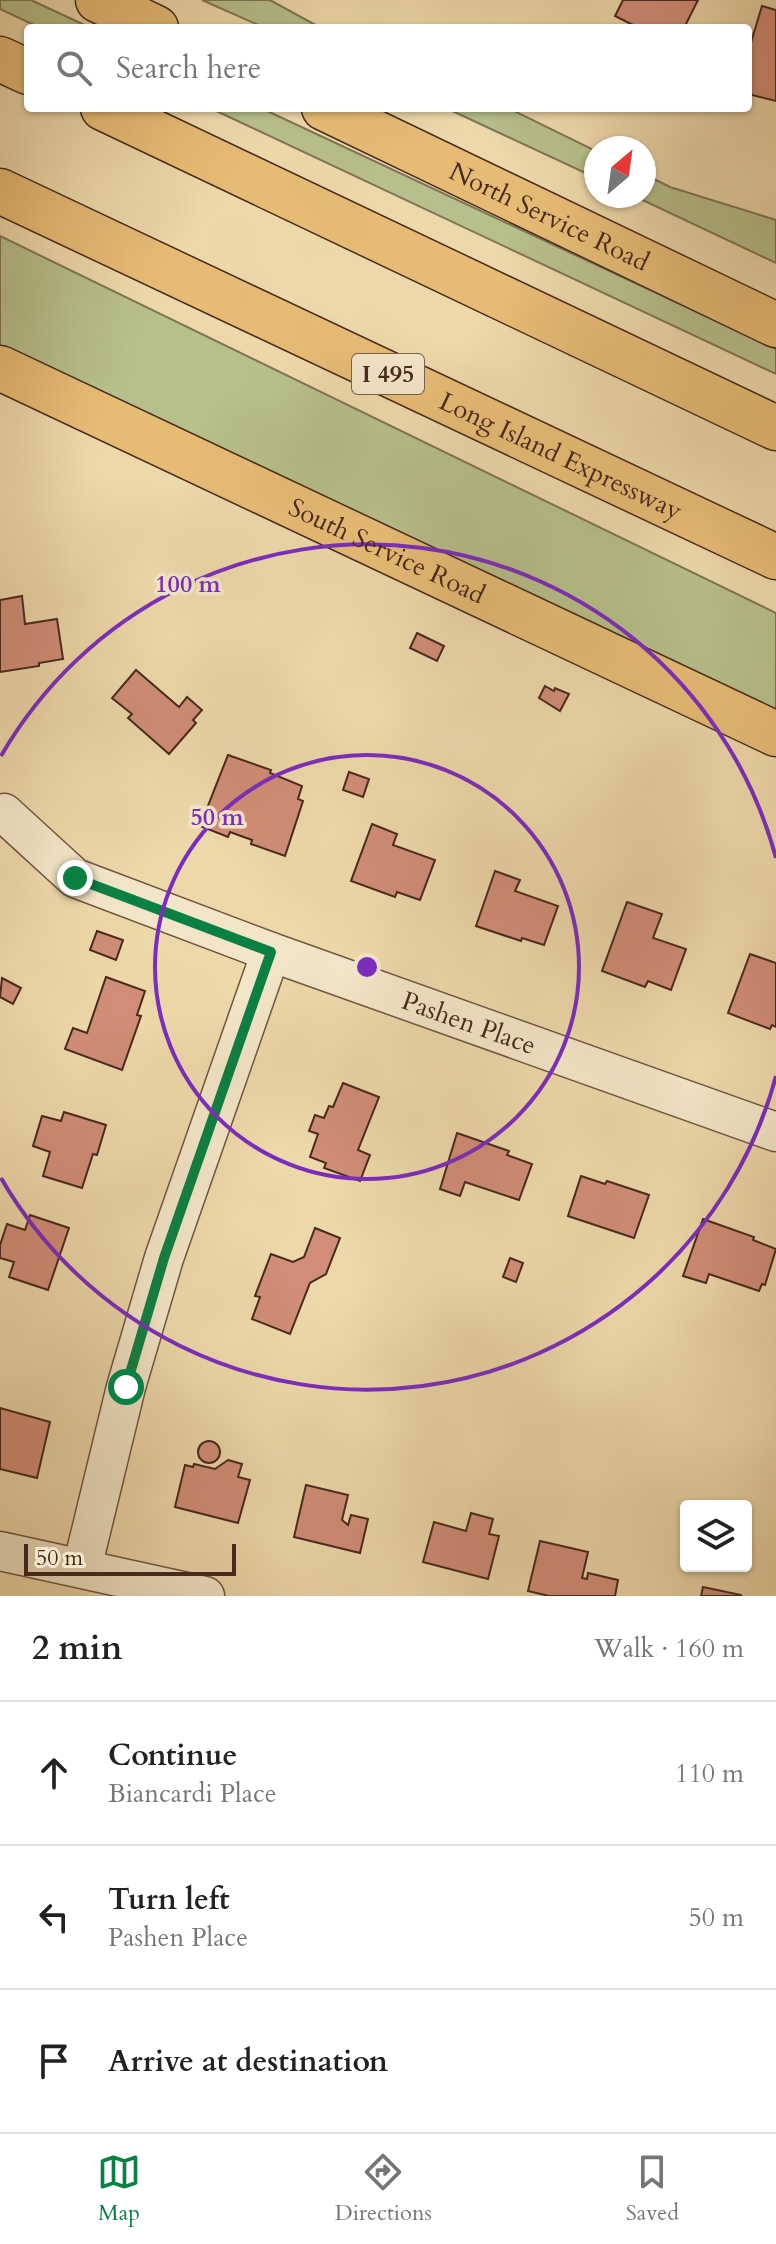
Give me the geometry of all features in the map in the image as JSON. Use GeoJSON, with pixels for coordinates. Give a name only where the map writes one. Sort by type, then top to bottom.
{"type":"FeatureCollection","features":[{"type":"Feature","properties":{"kind":"main road"},"geometry":{"type":"LineString","coordinates":[[98,0],[148,24]]}},
{"type":"Feature","properties":{"kind":"main road"},"geometry":{"type":"LineString","coordinates":[[0,59],[24,70]]}},
{"type":"Feature","properties":{"kind":"main road"},"geometry":{"type":"LineString","coordinates":[[111,112],[776,428]]}},
{"type":"Feature","properties":{"kind":"main road","name":"North Service Road"},"geometry":{"type":"LineString","coordinates":[[332,112],[776,325]]}},
{"type":"Feature","properties":{"kind":"main road","name":"Long Island Expressway"},"geometry":{"type":"LineString","coordinates":[[0,191],[776,557]]}},
{"type":"Feature","properties":{"kind":"main road","name":"South Service Road"},"geometry":{"type":"LineString","coordinates":[[0,368],[776,734]]}},
{"type":"Feature","properties":{"kind":"street","name":"Pashen Place"},"geometry":{"type":"LineString","coordinates":[[4,813],[75,878],[271,952],[776,1132]]}},
{"type":"Feature","properties":{"kind":"street"},"geometry":{"type":"LineString","coordinates":[[82,1568],[126,1387],[160,1272],[271,952]]}},
{"type":"Feature","properties":{"kind":"street"},"geometry":{"type":"LineString","coordinates":[[0,1551],[205,1596]]}},
{"type":"Feature","properties":{"kind":"green space"},"geometry":{"type":"Polygon","coordinates":[[[0,0],[31,0],[82,24],[32,24],[0,9],[0,0]]]}},
{"type":"Feature","properties":{"kind":"green space"},"geometry":{"type":"Polygon","coordinates":[[[202,0],[270,0],[314,24],[256,24],[202,0]]]}},
{"type":"Feature","properties":{"kind":"green space"},"geometry":{"type":"Polygon","coordinates":[[[219,112],[270,112],[776,349],[776,374],[219,112]]]}},
{"type":"Feature","properties":{"kind":"green space"},"geometry":{"type":"Polygon","coordinates":[[[455,112],[516,112],[584,145],[584,172],[455,112]]]}},
{"type":"Feature","properties":{"kind":"green space"},"geometry":{"type":"Polygon","coordinates":[[[656,180],[776,220],[776,263],[656,206],[656,180]]]}},
{"type":"Feature","properties":{"kind":"green space"},"geometry":{"type":"Polygon","coordinates":[[[0,236],[776,613],[776,711],[0,348],[0,236]]]}},
{"type":"Feature","properties":{"kind":"building"},"geometry":{"type":"Polygon","coordinates":[[[623,0],[698,0],[686,24],[631,24],[615,16],[623,0]]]}},
{"type":"Feature","properties":{"kind":"building"},"geometry":{"type":"Polygon","coordinates":[[[762,6],[776,10],[776,101],[752,95],[752,39],[762,6]]]}},
{"type":"Feature","properties":{"kind":"building"},"geometry":{"type":"Polygon","coordinates":[[[22,596],[25,624],[57,619],[63,659],[0,672],[0,600],[22,596]]]}},
{"type":"Feature","properties":{"kind":"building"},"geometry":{"type":"Polygon","coordinates":[[[417,633],[444,646],[437,661],[410,648],[417,633]]]}},
{"type":"Feature","properties":{"kind":"building"},"geometry":{"type":"Polygon","coordinates":[[[136,670],[179,707],[187,697],[202,710],[193,720],[196,723],[169,754],[128,718],[132,714],[112,698],[136,670]]]}},
{"type":"Feature","properties":{"kind":"building"},"geometry":{"type":"Polygon","coordinates":[[[545,686],[569,694],[560,711],[539,698],[545,686]]]}},
{"type":"Feature","properties":{"kind":"building"},"geometry":{"type":"Polygon","coordinates":[[[228,755],[271,770],[270,773],[302,786],[298,799],[303,801],[285,856],[251,844],[252,840],[230,832],[228,837],[200,826],[228,755]]]}},
{"type":"Feature","properties":{"kind":"building"},"geometry":{"type":"Polygon","coordinates":[[[349,772],[369,779],[363,797],[343,790],[349,772]]]}},
{"type":"Feature","properties":{"kind":"building"},"geometry":{"type":"Polygon","coordinates":[[[372,824],[397,834],[393,845],[435,860],[420,900],[397,892],[395,897],[351,881],[372,824]]]}},
{"type":"Feature","properties":{"kind":"building"},"geometry":{"type":"Polygon","coordinates":[[[495,871],[520,880],[515,891],[558,906],[544,945],[476,926],[495,871]]]}},
{"type":"Feature","properties":{"kind":"building"},"geometry":{"type":"Polygon","coordinates":[[[627,902],[662,914],[653,938],[686,949],[671,990],[648,981],[645,987],[602,971],[627,902]]]}},
{"type":"Feature","properties":{"kind":"building"},"geometry":{"type":"Polygon","coordinates":[[[97,931],[123,940],[116,960],[90,950],[97,931]]]}},
{"type":"Feature","properties":{"kind":"building"},"geometry":{"type":"Polygon","coordinates":[[[750,954],[776,963],[776,1027],[772,1025],[770,1029],[728,1013],[750,954]]]}},
{"type":"Feature","properties":{"kind":"building"},"geometry":{"type":"Polygon","coordinates":[[[106,977],[145,991],[137,1015],[141,1016],[122,1070],[65,1049],[73,1028],[87,1033],[106,977]]]}},
{"type":"Feature","properties":{"kind":"building"},"geometry":{"type":"Polygon","coordinates":[[[2,978],[21,988],[13,1004],[0,997],[2,978]]]}},
{"type":"Feature","properties":{"kind":"building"},"geometry":{"type":"Polygon","coordinates":[[[343,1083],[379,1097],[358,1150],[370,1155],[360,1181],[324,1168],[326,1163],[310,1157],[318,1134],[309,1131],[315,1115],[324,1118],[329,1106],[333,1107],[343,1083]]]}},
{"type":"Feature","properties":{"kind":"building"},"geometry":{"type":"Polygon","coordinates":[[[64,1112],[106,1125],[82,1188],[43,1176],[50,1152],[33,1146],[42,1116],[61,1121],[64,1112]]]}},
{"type":"Feature","properties":{"kind":"building"},"geometry":{"type":"Polygon","coordinates":[[[457,1133],[509,1151],[507,1155],[532,1164],[519,1200],[465,1182],[460,1196],[440,1189],[457,1133]]]}},
{"type":"Feature","properties":{"kind":"building"},"geometry":{"type":"Polygon","coordinates":[[[581,1176],[649,1195],[634,1238],[568,1216],[581,1176]]]}},
{"type":"Feature","properties":{"kind":"building"},"geometry":{"type":"Polygon","coordinates":[[[30,1215],[69,1228],[48,1290],[9,1277],[14,1262],[0,1258],[0,1245],[7,1224],[25,1230],[30,1215]]]}},
{"type":"Feature","properties":{"kind":"building"},"geometry":{"type":"Polygon","coordinates":[[[703,1219],[754,1237],[753,1240],[776,1249],[765,1285],[762,1284],[759,1291],[709,1274],[706,1283],[683,1276],[703,1219]]]}},
{"type":"Feature","properties":{"kind":"building"},"geometry":{"type":"Polygon","coordinates":[[[315,1228],[340,1238],[326,1274],[310,1283],[290,1334],[252,1319],[260,1297],[255,1296],[271,1254],[293,1262],[304,1257],[315,1228]]]}},
{"type":"Feature","properties":{"kind":"building"},"geometry":{"type":"Polygon","coordinates":[[[510,1258],[523,1263],[516,1282],[503,1277],[510,1258]]]}},
{"type":"Feature","properties":{"kind":"building"},"geometry":{"type":"Polygon","coordinates":[[[0,1408],[50,1422],[37,1478],[0,1469],[0,1408]]]}},
{"type":"Feature","properties":{"kind":"building"},"geometry":{"type":"Polygon","coordinates":[[[209,1441],[217,1444],[220,1452],[217,1460],[209,1463],[201,1460],[198,1452],[201,1444],[209,1441]]]}},
{"type":"Feature","properties":{"kind":"building"},"geometry":{"type":"Polygon","coordinates":[[[228,1460],[242,1464],[238,1477],[250,1480],[238,1523],[175,1507],[185,1465],[215,1469],[228,1460]]]}},
{"type":"Feature","properties":{"kind":"building"},"geometry":{"type":"Polygon","coordinates":[[[306,1485],[348,1495],[342,1520],[348,1525],[351,1515],[368,1519],[360,1553],[294,1537],[306,1485]]]}},
{"type":"Feature","properties":{"kind":"building"},"geometry":{"type":"Polygon","coordinates":[[[471,1513],[493,1519],[489,1534],[499,1536],[488,1579],[423,1562],[434,1522],[466,1531],[471,1513]]]}},
{"type":"Feature","properties":{"kind":"building"},"geometry":{"type":"Polygon","coordinates":[[[540,1541],[588,1552],[582,1578],[587,1579],[588,1573],[618,1580],[615,1596],[549,1596],[528,1591],[540,1541]]]}},
{"type":"Feature","properties":{"kind":"building"},"geometry":{"type":"Polygon","coordinates":[[[703,1587],[741,1595],[741,1596],[701,1596],[703,1587]]]}},
{"type":"Feature","properties":{"kind":"route"},"geometry":{"type":"LineString","coordinates":[[75,878],[271,952],[164,1258],[126,1387]]}}]}
